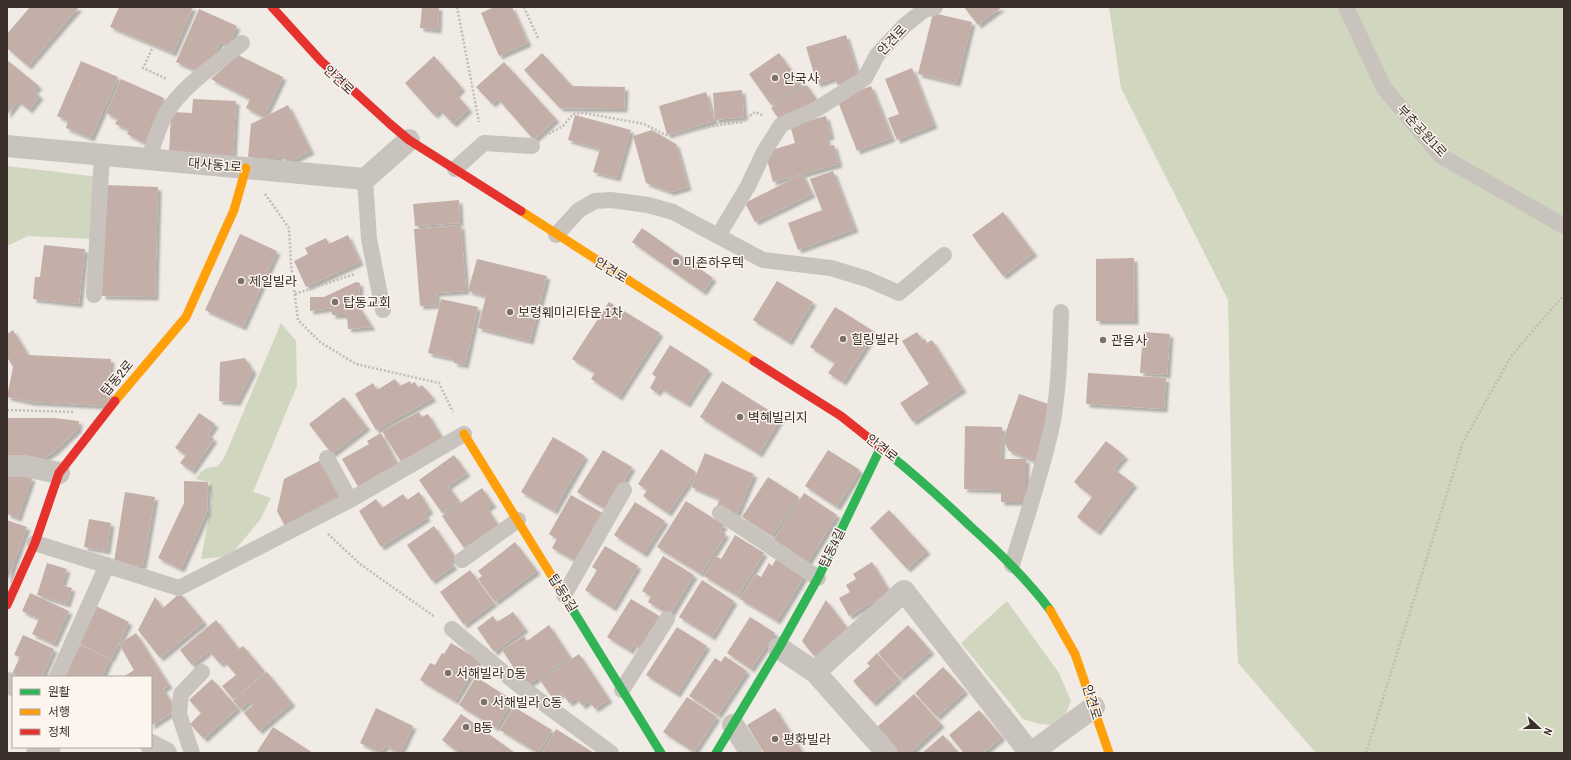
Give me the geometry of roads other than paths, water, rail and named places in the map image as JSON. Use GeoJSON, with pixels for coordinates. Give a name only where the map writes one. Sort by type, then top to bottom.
{"type":"FeatureCollection","features":[{"type":"Feature","properties":{"kind":"street","name":"안견로"},"geometry":{"type":"LineString","coordinates":[[272,7],[317,59],[367,106],[409,140],[812,397],[881,447],[949,504],[1012,565],[1028,583],[1049,610],[1069,641],[1084,676],[1108,753]]}},
{"type":"Feature","properties":{"kind":"street"},"geometry":{"type":"LineString","coordinates":[[365,179],[409,140]]}},
{"type":"Feature","properties":{"kind":"street","name":"대사동1로"},"geometry":{"type":"LineString","coordinates":[[7,146],[365,179]]}},
{"type":"Feature","properties":{"kind":"street","name":"탑동2로"},"geometry":{"type":"LineString","coordinates":[[7,605],[36,542],[59,473],[105,413],[186,317],[234,210],[246,168]]}},
{"type":"Feature","properties":{"kind":"street","name":"탑동5길"},"geometry":{"type":"LineString","coordinates":[[464,434],[661,753]]}},
{"type":"Feature","properties":{"kind":"street","name":"탑동4길"},"geometry":{"type":"LineString","coordinates":[[716,753],[779,648],[818,578],[881,447]]}},
{"type":"Feature","properties":{"kind":"street"},"geometry":{"type":"LineString","coordinates":[[7,466],[25,466],[59,473]]}},
{"type":"Feature","properties":{"kind":"street"},"geometry":{"type":"LineString","coordinates":[[815,672],[904,591],[1031,753],[1094,707]]}},
{"type":"Feature","properties":{"kind":"street"},"geometry":{"type":"LineString","coordinates":[[779,648],[815,672],[887,753]]}},
{"type":"Feature","properties":{"kind":"street"},"geometry":{"type":"LineString","coordinates":[[733,725],[751,753]]}},
{"type":"Feature","properties":{"kind":"street"},"geometry":{"type":"LineString","coordinates":[[152,745],[166,753]]}},
{"type":"Feature","properties":{"kind":"street"},"geometry":{"type":"LineString","coordinates":[[37,753],[48,748]]}},
{"type":"Feature","properties":{"kind":"lane","name":"안견로"},"geometry":{"type":"LineString","coordinates":[[718,236],[748,186],[764,152],[781,125],[817,109],[865,78],[877,55],[904,26],[924,10],[935,7]]}},
{"type":"Feature","properties":{"kind":"lane","name":"부춘공원1로"},"geometry":{"type":"LineString","coordinates":[[1346,7],[1384,88],[1441,156],[1564,226]]}},
{"type":"Feature","properties":{"kind":"lane"},"geometry":{"type":"LineString","coordinates":[[149,159],[156,136],[167,112],[187,89],[242,43]]}},
{"type":"Feature","properties":{"kind":"lane"},"geometry":{"type":"LineString","coordinates":[[455,169],[484,143],[532,146]]}},
{"type":"Feature","properties":{"kind":"lane"},"geometry":{"type":"LineString","coordinates":[[94,295],[102,155]]}},
{"type":"Feature","properties":{"kind":"lane"},"geometry":{"type":"LineString","coordinates":[[365,179],[369,239],[383,310]]}},
{"type":"Feature","properties":{"kind":"lane"},"geometry":{"type":"LineString","coordinates":[[556,235],[579,210],[591,203],[603,200],[641,204],[664,209],[762,260],[831,268],[867,279],[899,293],[944,255]]}},
{"type":"Feature","properties":{"kind":"lane"},"geometry":{"type":"LineString","coordinates":[[1012,565],[1043,460],[1052,422],[1060,362],[1061,312]]}},
{"type":"Feature","properties":{"kind":"lane"},"geometry":{"type":"LineString","coordinates":[[36,542],[179,588],[350,500],[464,434]]}},
{"type":"Feature","properties":{"kind":"lane"},"geometry":{"type":"LineString","coordinates":[[327,458],[350,500]]}},
{"type":"Feature","properties":{"kind":"lane"},"geometry":{"type":"LineString","coordinates":[[564,595],[624,490]]}},
{"type":"Feature","properties":{"kind":"lane"},"geometry":{"type":"LineString","coordinates":[[720,513],[818,578]]}},
{"type":"Feature","properties":{"kind":"lane"},"geometry":{"type":"LineString","coordinates":[[462,560],[518,520]]}},
{"type":"Feature","properties":{"kind":"lane"},"geometry":{"type":"LineString","coordinates":[[57,676],[107,565]]}},
{"type":"Feature","properties":{"kind":"lane"},"geometry":{"type":"LineString","coordinates":[[622,690],[667,620]]}},
{"type":"Feature","properties":{"kind":"lane"},"geometry":{"type":"LineString","coordinates":[[452,629],[516,683],[611,753]]}},
{"type":"Feature","properties":{"kind":"lane"},"geometry":{"type":"LineString","coordinates":[[192,753],[179,714],[181,694],[202,672]]}},
{"type":"Feature","properties":{"kind":"place","name":"안국사"},"geometry":{"type":"Point","coordinates":[775,78]}},
{"type":"Feature","properties":{"kind":"place","name":"미존하우텍"},"geometry":{"type":"Point","coordinates":[676,262]}},
{"type":"Feature","properties":{"kind":"place","name":"제일빌라"},"geometry":{"type":"Point","coordinates":[241,281]}},
{"type":"Feature","properties":{"kind":"place","name":"탑동교회"},"geometry":{"type":"Point","coordinates":[335,302]}},
{"type":"Feature","properties":{"kind":"place","name":"보령훼미리타운 1차"},"geometry":{"type":"Point","coordinates":[510,312]}},
{"type":"Feature","properties":{"kind":"place","name":"힐링빌라"},"geometry":{"type":"Point","coordinates":[843,339]}},
{"type":"Feature","properties":{"kind":"place","name":"관음사"},"geometry":{"type":"Point","coordinates":[1103,340]}},
{"type":"Feature","properties":{"kind":"place","name":"벽혜빌리지"},"geometry":{"type":"Point","coordinates":[740,417]}},
{"type":"Feature","properties":{"kind":"place","name":"서해빌라 D동"},"geometry":{"type":"Point","coordinates":[448,673]}},
{"type":"Feature","properties":{"kind":"place","name":"서해빌라 C동"},"geometry":{"type":"Point","coordinates":[484,702]}},
{"type":"Feature","properties":{"kind":"place","name":"B동"},"geometry":{"type":"Point","coordinates":[466,727]}},
{"type":"Feature","properties":{"kind":"place","name":"평화빌라"},"geometry":{"type":"Point","coordinates":[775,739]}}]}
